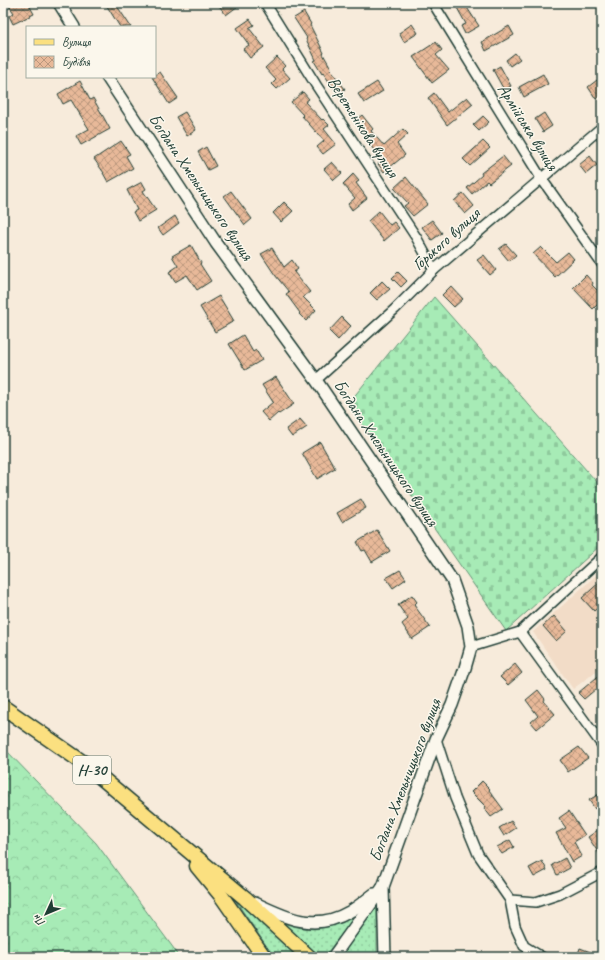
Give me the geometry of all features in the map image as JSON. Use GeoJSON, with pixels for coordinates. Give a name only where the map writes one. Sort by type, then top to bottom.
{"type":"FeatureCollection","features":[{"type":"Feature","properties":{"kind":"main road","name":"Н-30"},"geometry":{"type":"LineString","coordinates":[[3,707],[85,764],[245,898],[309,957]]}},
{"type":"Feature","properties":{"kind":"main road","name":"Н-30"},"geometry":{"type":"LineString","coordinates":[[176,840],[220,894],[264,957]]}},
{"type":"Feature","properties":{"kind":"street"},"geometry":{"type":"LineString","coordinates":[[59,3],[73,26]]}},
{"type":"Feature","properties":{"kind":"street","name":"Веретенікова вулиця"},"geometry":{"type":"LineString","coordinates":[[265,3],[316,85],[416,237],[434,270]]}},
{"type":"Feature","properties":{"kind":"street","name":"Армійська вулиця"},"geometry":{"type":"LineString","coordinates":[[432,3],[541,178],[602,264]]}},
{"type":"Feature","properties":{"kind":"street","name":"Богдана Хмельницького вулиця"},"geometry":{"type":"LineString","coordinates":[[108,78],[216,243],[316,380],[452,580],[468,626],[471,647],[465,668],[452,705],[436,739],[383,887]]}},
{"type":"Feature","properties":{"kind":"street","name":"Горького вулиця"},"geometry":{"type":"LineString","coordinates":[[316,380],[395,309],[434,270],[602,127]]}},
{"type":"Feature","properties":{"kind":"street"},"geometry":{"type":"LineString","coordinates":[[471,647],[520,632],[602,557]]}},
{"type":"Feature","properties":{"kind":"street"},"geometry":{"type":"LineString","coordinates":[[520,632],[602,745]]}},
{"type":"Feature","properties":{"kind":"street"},"geometry":{"type":"LineString","coordinates":[[436,739],[455,798],[478,854],[510,900],[515,926],[524,946],[542,957]]}},
{"type":"Feature","properties":{"kind":"street"},"geometry":{"type":"LineString","coordinates":[[510,900],[536,902],[560,894],[602,872]]}},
{"type":"Feature","properties":{"kind":"street"},"geometry":{"type":"LineString","coordinates":[[245,898],[282,916],[300,921],[319,922],[334,919],[349,912],[383,887]]}},
{"type":"Feature","properties":{"kind":"street"},"geometry":{"type":"LineString","coordinates":[[333,957],[383,887]]}},
{"type":"Feature","properties":{"kind":"street"},"geometry":{"type":"LineString","coordinates":[[383,887],[385,957]]}},
{"type":"Feature","properties":{"kind":"shaded area"},"geometry":{"type":"Polygon","coordinates":[[[602,570],[602,667],[573,689],[533,632],[602,570]]]}},
{"type":"Feature","properties":{"kind":"green space"},"geometry":{"type":"Polygon","coordinates":[[[434,297],[602,488],[602,544],[506,631],[348,404],[434,297]]]}},
{"type":"Feature","properties":{"kind":"green space"},"geometry":{"type":"Polygon","coordinates":[[[3,747],[96,843],[180,957],[3,957],[3,747]]]}},
{"type":"Feature","properties":{"kind":"green space"},"geometry":{"type":"Polygon","coordinates":[[[229,891],[300,957],[274,957],[229,891]]]}},
{"type":"Feature","properties":{"kind":"green space"},"geometry":{"type":"Polygon","coordinates":[[[377,907],[377,957],[340,957],[377,907]]]}},
{"type":"Feature","properties":{"kind":"green space"},"geometry":{"type":"Polygon","coordinates":[[[360,910],[324,957],[315,957],[281,922],[303,928],[322,928],[341,922],[360,910]]]}},
{"type":"Feature","properties":{"kind":"building"},"geometry":{"type":"Polygon","coordinates":[[[7,3],[28,3],[34,14],[13,24],[9,16],[14,13],[7,3]]]}},
{"type":"Feature","properties":{"kind":"building"},"geometry":{"type":"Polygon","coordinates":[[[105,3],[115,3],[130,26],[119,26],[105,3]]]}},
{"type":"Feature","properties":{"kind":"building"},"geometry":{"type":"Polygon","coordinates":[[[217,3],[242,3],[226,15],[217,3]]]}},
{"type":"Feature","properties":{"kind":"building"},"geometry":{"type":"Polygon","coordinates":[[[464,3],[479,26],[465,34],[461,26],[466,24],[456,6],[464,3]]]}},
{"type":"Feature","properties":{"kind":"building"},"geometry":{"type":"Polygon","coordinates":[[[304,12],[311,24],[310,25],[324,53],[323,54],[331,68],[330,69],[345,89],[338,94],[314,61],[316,60],[306,39],[307,38],[294,18],[304,12]]]}},
{"type":"Feature","properties":{"kind":"building"},"geometry":{"type":"Polygon","coordinates":[[[250,19],[254,25],[249,28],[264,47],[250,58],[243,49],[249,45],[237,28],[250,19]]]}},
{"type":"Feature","properties":{"kind":"building"},"geometry":{"type":"Polygon","coordinates":[[[412,24],[418,33],[404,42],[399,33],[412,24]]]}},
{"type":"Feature","properties":{"kind":"building"},"geometry":{"type":"Polygon","coordinates":[[[509,26],[514,35],[486,51],[482,42],[509,26]]]}},
{"type":"Feature","properties":{"kind":"building"},"geometry":{"type":"Polygon","coordinates":[[[436,42],[442,50],[436,55],[449,70],[432,83],[413,57],[436,42]]]}},
{"type":"Feature","properties":{"kind":"building"},"geometry":{"type":"Polygon","coordinates":[[[515,53],[520,59],[510,66],[506,60],[515,53]]]}},
{"type":"Feature","properties":{"kind":"building"},"geometry":{"type":"Polygon","coordinates":[[[277,57],[285,66],[282,69],[290,78],[277,89],[272,84],[276,80],[265,68],[277,57]]]}},
{"type":"Feature","properties":{"kind":"building"},"geometry":{"type":"Polygon","coordinates":[[[500,66],[511,86],[504,90],[493,70],[500,66]]]}},
{"type":"Feature","properties":{"kind":"building"},"geometry":{"type":"Polygon","coordinates":[[[160,72],[178,98],[169,104],[153,78],[156,78],[156,74],[160,72]]]}},
{"type":"Feature","properties":{"kind":"building"},"geometry":{"type":"Polygon","coordinates":[[[543,74],[548,84],[524,97],[519,87],[543,74]]]}},
{"type":"Feature","properties":{"kind":"building"},"geometry":{"type":"Polygon","coordinates":[[[597,80],[602,88],[602,95],[596,99],[588,87],[597,80]]]}},
{"type":"Feature","properties":{"kind":"building"},"geometry":{"type":"Polygon","coordinates":[[[80,81],[90,100],[93,98],[110,129],[81,145],[76,136],[89,129],[71,100],[63,104],[58,94],[80,81]]]}},
{"type":"Feature","properties":{"kind":"building"},"geometry":{"type":"Polygon","coordinates":[[[377,82],[383,91],[364,103],[358,94],[377,82]]]}},
{"type":"Feature","properties":{"kind":"building"},"geometry":{"type":"Polygon","coordinates":[[[303,92],[309,99],[305,102],[322,120],[323,119],[329,125],[324,129],[336,144],[323,154],[317,147],[324,141],[291,102],[303,92]]]}},
{"type":"Feature","properties":{"kind":"building"},"geometry":{"type":"Polygon","coordinates":[[[434,93],[448,112],[467,97],[473,104],[447,125],[428,98],[434,93]]]}},
{"type":"Feature","properties":{"kind":"building"},"geometry":{"type":"Polygon","coordinates":[[[185,112],[196,130],[187,136],[176,117],[185,112]]]}},
{"type":"Feature","properties":{"kind":"building"},"geometry":{"type":"Polygon","coordinates":[[[544,113],[552,126],[543,132],[535,119],[544,113]]]}},
{"type":"Feature","properties":{"kind":"building"},"geometry":{"type":"Polygon","coordinates":[[[362,115],[373,129],[371,131],[384,146],[403,129],[408,134],[397,144],[405,155],[384,172],[378,164],[382,160],[370,145],[372,144],[355,121],[362,115]]]}},
{"type":"Feature","properties":{"kind":"building"},"geometry":{"type":"Polygon","coordinates":[[[483,116],[489,122],[479,131],[473,125],[483,116]]]}},
{"type":"Feature","properties":{"kind":"building"},"geometry":{"type":"Polygon","coordinates":[[[121,141],[130,154],[126,156],[133,168],[108,182],[104,173],[94,159],[121,141]]]}},
{"type":"Feature","properties":{"kind":"building"},"geometry":{"type":"Polygon","coordinates":[[[483,141],[490,148],[470,166],[463,159],[483,141]]]}},
{"type":"Feature","properties":{"kind":"building"},"geometry":{"type":"Polygon","coordinates":[[[206,147],[216,166],[208,170],[198,152],[206,147]]]}},
{"type":"Feature","properties":{"kind":"building"},"geometry":{"type":"Polygon","coordinates":[[[503,156],[511,166],[489,183],[487,181],[472,194],[467,188],[482,175],[481,173],[503,156]]]}},
{"type":"Feature","properties":{"kind":"building"},"geometry":{"type":"Polygon","coordinates":[[[590,156],[597,165],[586,174],[579,165],[590,156]]]}},
{"type":"Feature","properties":{"kind":"building"},"geometry":{"type":"Polygon","coordinates":[[[332,162],[342,173],[334,180],[324,169],[332,162]]]}},
{"type":"Feature","properties":{"kind":"building"},"geometry":{"type":"Polygon","coordinates":[[[353,174],[359,181],[356,183],[367,198],[352,210],[348,204],[355,198],[343,184],[353,174]]]}},
{"type":"Feature","properties":{"kind":"building"},"geometry":{"type":"Polygon","coordinates":[[[406,177],[428,204],[413,216],[404,206],[408,203],[394,188],[406,177]]]}},
{"type":"Feature","properties":{"kind":"building"},"geometry":{"type":"Polygon","coordinates":[[[142,182],[146,189],[143,191],[156,210],[138,221],[133,212],[137,210],[127,190],[142,182]]]}},
{"type":"Feature","properties":{"kind":"building"},"geometry":{"type":"Polygon","coordinates":[[[231,191],[252,219],[245,225],[224,196],[231,191]]]}},
{"type":"Feature","properties":{"kind":"building"},"geometry":{"type":"Polygon","coordinates":[[[463,193],[474,206],[465,214],[454,201],[463,193]]]}},
{"type":"Feature","properties":{"kind":"building"},"geometry":{"type":"Polygon","coordinates":[[[284,202],[293,211],[281,222],[273,213],[284,202]]]}},
{"type":"Feature","properties":{"kind":"building"},"geometry":{"type":"Polygon","coordinates":[[[379,211],[390,225],[394,222],[399,228],[384,241],[368,221],[379,211]]]}},
{"type":"Feature","properties":{"kind":"building"},"geometry":{"type":"Polygon","coordinates":[[[175,216],[179,223],[163,235],[158,228],[175,216]]]}},
{"type":"Feature","properties":{"kind":"building"},"geometry":{"type":"Polygon","coordinates":[[[432,220],[442,233],[432,240],[422,227],[432,220]]]}},
{"type":"Feature","properties":{"kind":"building"},"geometry":{"type":"Polygon","coordinates":[[[506,244],[516,255],[509,261],[499,249],[506,244]]]}},
{"type":"Feature","properties":{"kind":"building"},"geometry":{"type":"Polygon","coordinates":[[[191,245],[201,263],[200,264],[211,281],[197,290],[187,275],[175,282],[169,272],[178,266],[172,256],[191,245]]]}},
{"type":"Feature","properties":{"kind":"building"},"geometry":{"type":"Polygon","coordinates":[[[541,247],[556,262],[568,252],[574,259],[555,277],[533,254],[541,247]]]}},
{"type":"Feature","properties":{"kind":"building"},"geometry":{"type":"Polygon","coordinates":[[[272,248],[284,267],[292,260],[298,269],[294,272],[310,292],[303,297],[316,310],[306,321],[299,314],[300,313],[286,294],[289,292],[261,254],[272,248]]]}},
{"type":"Feature","properties":{"kind":"building"},"geometry":{"type":"Polygon","coordinates":[[[484,255],[496,270],[490,275],[477,260],[484,255]]]}},
{"type":"Feature","properties":{"kind":"building"},"geometry":{"type":"Polygon","coordinates":[[[398,272],[407,281],[401,287],[392,278],[398,272]]]}},
{"type":"Feature","properties":{"kind":"building"},"geometry":{"type":"Polygon","coordinates":[[[586,275],[593,283],[592,285],[602,295],[602,300],[593,309],[573,288],[586,275]]]}},
{"type":"Feature","properties":{"kind":"building"},"geometry":{"type":"Polygon","coordinates":[[[382,281],[390,289],[377,300],[370,293],[382,281]]]}},
{"type":"Feature","properties":{"kind":"building"},"geometry":{"type":"Polygon","coordinates":[[[451,286],[463,299],[454,307],[442,295],[451,286]]]}},
{"type":"Feature","properties":{"kind":"building"},"geometry":{"type":"Polygon","coordinates":[[[219,296],[234,321],[215,332],[200,307],[219,296]]]}},
{"type":"Feature","properties":{"kind":"building"},"geometry":{"type":"Polygon","coordinates":[[[342,317],[351,326],[338,340],[329,331],[342,317]]]}},
{"type":"Feature","properties":{"kind":"building"},"geometry":{"type":"Polygon","coordinates":[[[243,335],[253,352],[256,350],[262,360],[245,370],[229,344],[243,335]]]}},
{"type":"Feature","properties":{"kind":"building"},"geometry":{"type":"Polygon","coordinates":[[[276,377],[294,404],[279,414],[278,413],[269,421],[261,412],[273,402],[262,385],[276,377]]]}},
{"type":"Feature","properties":{"kind":"building"},"geometry":{"type":"Polygon","coordinates":[[[300,419],[307,427],[292,437],[286,429],[300,419]]]}},
{"type":"Feature","properties":{"kind":"building"},"geometry":{"type":"Polygon","coordinates":[[[320,442],[335,468],[317,479],[302,453],[320,442]]]}},
{"type":"Feature","properties":{"kind":"building"},"geometry":{"type":"Polygon","coordinates":[[[361,499],[366,508],[342,522],[337,513],[361,499]]]}},
{"type":"Feature","properties":{"kind":"building"},"geometry":{"type":"Polygon","coordinates":[[[377,530],[390,551],[372,562],[365,550],[362,551],[357,542],[377,530]]]}},
{"type":"Feature","properties":{"kind":"building"},"geometry":{"type":"Polygon","coordinates":[[[400,570],[406,579],[393,588],[386,578],[400,570]]]}},
{"type":"Feature","properties":{"kind":"building"},"geometry":{"type":"Polygon","coordinates":[[[602,580],[602,604],[594,611],[582,598],[602,580]]]}},
{"type":"Feature","properties":{"kind":"building"},"geometry":{"type":"Polygon","coordinates":[[[412,595],[417,602],[414,605],[430,627],[412,639],[402,624],[408,619],[398,605],[412,595]]]}},
{"type":"Feature","properties":{"kind":"building"},"geometry":{"type":"Polygon","coordinates":[[[554,616],[567,631],[556,641],[543,626],[554,616]]]}},
{"type":"Feature","properties":{"kind":"building"},"geometry":{"type":"Polygon","coordinates":[[[515,664],[522,673],[508,685],[500,677],[515,664]]]}},
{"type":"Feature","properties":{"kind":"building"},"geometry":{"type":"Polygon","coordinates":[[[602,673],[602,684],[584,699],[578,693],[602,673]]]}},
{"type":"Feature","properties":{"kind":"building"},"geometry":{"type":"Polygon","coordinates":[[[538,690],[545,699],[544,701],[555,714],[537,729],[531,722],[538,716],[526,700],[538,690]]]}},
{"type":"Feature","properties":{"kind":"building"},"geometry":{"type":"Polygon","coordinates":[[[579,747],[588,758],[568,772],[560,760],[579,747]]]}},
{"type":"Feature","properties":{"kind":"building"},"geometry":{"type":"Polygon","coordinates":[[[482,781],[490,789],[489,790],[503,809],[491,817],[484,808],[486,807],[471,792],[482,781]]]}},
{"type":"Feature","properties":{"kind":"building"},"geometry":{"type":"Polygon","coordinates":[[[599,794],[602,798],[602,804],[595,809],[589,800],[599,794]]]}},
{"type":"Feature","properties":{"kind":"building"},"geometry":{"type":"Polygon","coordinates":[[[569,811],[585,835],[574,842],[582,856],[572,862],[556,833],[566,828],[559,818],[569,811]]]}},
{"type":"Feature","properties":{"kind":"building"},"geometry":{"type":"Polygon","coordinates":[[[511,821],[516,828],[504,836],[499,828],[511,821]]]}},
{"type":"Feature","properties":{"kind":"building"},"geometry":{"type":"Polygon","coordinates":[[[598,830],[602,835],[602,858],[588,837],[598,830]]]}},
{"type":"Feature","properties":{"kind":"building"},"geometry":{"type":"Polygon","coordinates":[[[510,840],[514,847],[502,854],[497,847],[510,840]]]}},
{"type":"Feature","properties":{"kind":"building"},"geometry":{"type":"Polygon","coordinates":[[[565,858],[570,868],[557,875],[552,865],[565,858]]]}},
{"type":"Feature","properties":{"kind":"building"},"geometry":{"type":"Polygon","coordinates":[[[542,861],[547,870],[534,877],[529,868],[542,861]]]}},
{"type":"Feature","properties":{"kind":"building"},"geometry":{"type":"Polygon","coordinates":[[[580,948],[601,956],[601,957],[577,957],[580,948]]]}}]}
